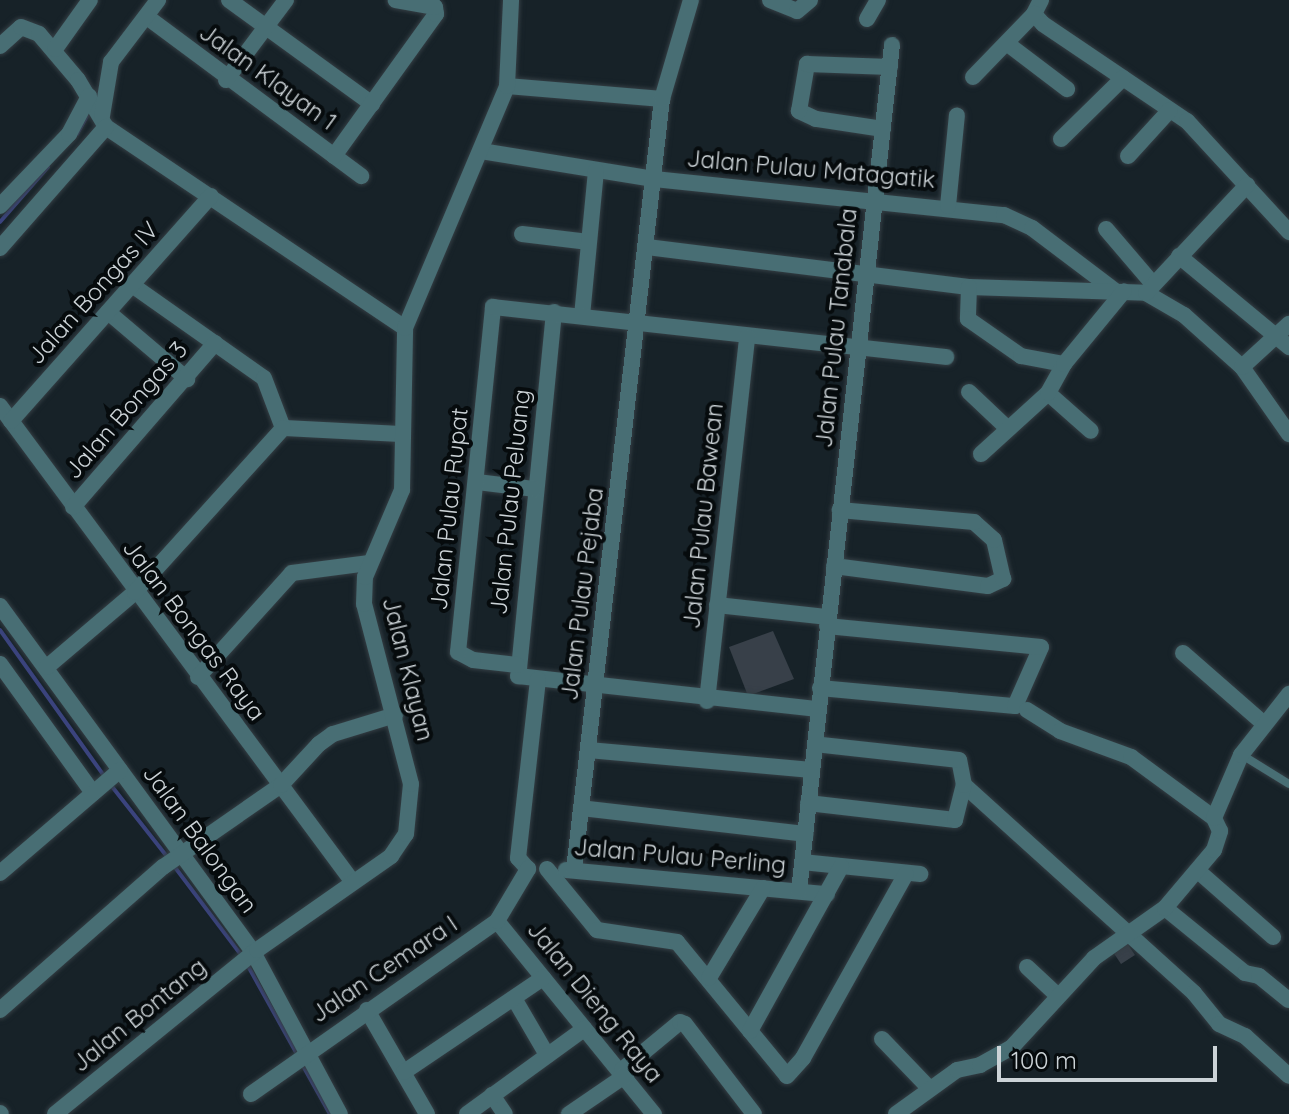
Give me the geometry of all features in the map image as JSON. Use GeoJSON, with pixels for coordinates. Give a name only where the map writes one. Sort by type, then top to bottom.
{"type":"FeatureCollection","features":[{"type":"Feature","properties":{"kind":"street"},"geometry":{"type":"LineString","coordinates":[[55,49],[90,0]]}},
{"type":"Feature","properties":{"kind":"street"},"geometry":{"type":"LineString","coordinates":[[0,248],[5,227],[104,122],[111,62],[158,0]]}},
{"type":"Feature","properties":{"kind":"street"},"geometry":{"type":"LineString","coordinates":[[229,0],[372,104]]}},
{"type":"Feature","properties":{"kind":"street"},"geometry":{"type":"LineString","coordinates":[[226,80],[286,0]]}},
{"type":"Feature","properties":{"kind":"street"},"geometry":{"type":"LineString","coordinates":[[334,156],[436,14],[435,7],[396,0]]}},
{"type":"Feature","properties":{"kind":"street","name":"Jalan Klayan"},"geometry":{"type":"LineString","coordinates":[[247,957],[391,856],[412,820],[411,784],[364,604],[369,563],[402,490],[405,328],[507,86],[511,0]]}},
{"type":"Feature","properties":{"kind":"street","name":"Jalan Pulau Pejaba"},"geometry":{"type":"LineString","coordinates":[[574,870],[639,324],[662,99],[691,0]]}},
{"type":"Feature","properties":{"kind":"street"},"geometry":{"type":"LineString","coordinates":[[770,0],[797,11],[810,0]]}},
{"type":"Feature","properties":{"kind":"street"},"geometry":{"type":"LineString","coordinates":[[867,19],[878,0]]}},
{"type":"Feature","properties":{"kind":"street"},"geometry":{"type":"LineString","coordinates":[[973,77],[1009,45],[1037,7],[1059,37],[1170,110],[1212,143],[1289,232]]}},
{"type":"Feature","properties":{"kind":"street","name":"Jalan Klayan 1"},"geometry":{"type":"LineString","coordinates":[[147,17],[226,80],[361,176]]}},
{"type":"Feature","properties":{"kind":"street"},"geometry":{"type":"LineString","coordinates":[[0,46],[21,27],[30,28],[55,49],[104,122],[405,328]]}},
{"type":"Feature","properties":{"kind":"street","name":"Jalan Pulau Tanabala"},"geometry":{"type":"LineString","coordinates":[[799,891],[892,45]]}},
{"type":"Feature","properties":{"kind":"street"},"geometry":{"type":"LineString","coordinates":[[1009,45],[1067,89]]}},
{"type":"Feature","properties":{"kind":"street"},"geometry":{"type":"LineString","coordinates":[[883,129],[816,119],[799,111],[804,70],[815,63],[890,67]]}},
{"type":"Feature","properties":{"kind":"street"},"geometry":{"type":"LineString","coordinates":[[1061,139],[1123,78]]}},
{"type":"Feature","properties":{"kind":"street"},"geometry":{"type":"LineString","coordinates":[[507,86],[662,99]]}},
{"type":"Feature","properties":{"kind":"street"},"geometry":{"type":"LineString","coordinates":[[0,206],[69,134],[89,96]]}},
{"type":"Feature","properties":{"kind":"street"},"geometry":{"type":"LineString","coordinates":[[1128,156],[1170,110]]}},
{"type":"Feature","properties":{"kind":"street"},"geometry":{"type":"LineString","coordinates":[[948,206],[957,115]]}},
{"type":"Feature","properties":{"kind":"street","name":"Jalan Pulau Matagatik"},"geometry":{"type":"LineString","coordinates":[[481,151],[653,179],[948,206],[1021,220],[1119,291]]}},
{"type":"Feature","properties":{"kind":"street"},"geometry":{"type":"LineString","coordinates":[[582,316],[596,171]]}},
{"type":"Feature","properties":{"kind":"street"},"geometry":{"type":"LineString","coordinates":[[647,247],[969,287],[1119,291],[1150,288],[1247,185]]}},
{"type":"Feature","properties":{"kind":"street","name":"Jalan Bongas IV"},"geometry":{"type":"LineString","coordinates":[[11,421],[211,196]]}},
{"type":"Feature","properties":{"kind":"street"},"geometry":{"type":"LineString","coordinates":[[1106,229],[1150,288],[1242,367],[1289,434]]}},
{"type":"Feature","properties":{"kind":"street"},"geometry":{"type":"LineString","coordinates":[[522,234],[589,242]]}},
{"type":"Feature","properties":{"kind":"street"},"geometry":{"type":"LineString","coordinates":[[1179,256],[1285,335],[1242,367]]}},
{"type":"Feature","properties":{"kind":"street"},"geometry":{"type":"LineString","coordinates":[[132,285],[264,378],[283,428]]}},
{"type":"Feature","properties":{"kind":"street"},"geometry":{"type":"LineString","coordinates":[[969,287],[968,319],[1021,356],[1064,364]]}},
{"type":"Feature","properties":{"kind":"street"},"geometry":{"type":"LineString","coordinates":[[981,454],[1006,427],[1048,393],[1064,364],[1119,291]]}},
{"type":"Feature","properties":{"kind":"street","name":"Jalan Pulau Rupat"},"geometry":{"type":"LineString","coordinates":[[517,665],[473,660],[458,652],[493,311],[499,306],[554,312]]}},
{"type":"Feature","properties":{"kind":"street"},"geometry":{"type":"LineString","coordinates":[[108,312],[187,379]]}},
{"type":"Feature","properties":{"kind":"street"},"geometry":{"type":"LineString","coordinates":[[554,312],[747,337],[946,357]]}},
{"type":"Feature","properties":{"kind":"street","name":"Jalan Pulau Peluang"},"geometry":{"type":"LineString","coordinates":[[517,665],[554,312]]}},
{"type":"Feature","properties":{"kind":"street","name":"Jalan Pulau Bawean"},"geometry":{"type":"LineString","coordinates":[[707,701],[747,337]]}},
{"type":"Feature","properties":{"kind":"street","name":"Jalan Bongas 3"},"geometry":{"type":"LineString","coordinates":[[73,507],[215,343]]}},
{"type":"Feature","properties":{"kind":"street"},"geometry":{"type":"LineString","coordinates":[[969,392],[1006,427]]}},
{"type":"Feature","properties":{"kind":"street"},"geometry":{"type":"LineString","coordinates":[[1048,393],[1091,431]]}},
{"type":"Feature","properties":{"kind":"street","name":"Jalan Bongas Raya"},"geometry":{"type":"LineString","coordinates":[[0,406],[352,881]]}},
{"type":"Feature","properties":{"kind":"street"},"geometry":{"type":"LineString","coordinates":[[283,428],[402,434]]}},
{"type":"Feature","properties":{"kind":"street"},"geometry":{"type":"LineString","coordinates":[[47,667],[135,592],[283,428]]}},
{"type":"Feature","properties":{"kind":"street"},"geometry":{"type":"LineString","coordinates":[[477,482],[534,489]]}},
{"type":"Feature","properties":{"kind":"street"},"geometry":{"type":"LineString","coordinates":[[834,566],[988,586],[1003,579],[994,540],[974,522],[840,510]]}},
{"type":"Feature","properties":{"kind":"street"},"geometry":{"type":"LineString","coordinates":[[198,677],[292,573],[369,563]]}},
{"type":"Feature","properties":{"kind":"street"},"geometry":{"type":"LineString","coordinates":[[717,605],[828,622],[1041,647],[1021,708]]}},
{"type":"Feature","properties":{"kind":"street","name":"Jalan Balongan"},"geometry":{"type":"LineString","coordinates":[[0,606],[47,667],[173,859],[247,957],[301,1055],[340,1114]]}},
{"type":"Feature","properties":{"kind":"street"},"geometry":{"type":"LineString","coordinates":[[1183,653],[1263,723]]}},
{"type":"Feature","properties":{"kind":"street"},"geometry":{"type":"LineString","coordinates":[[0,664],[95,792]]}},
{"type":"Feature","properties":{"kind":"street"},"geometry":{"type":"LineString","coordinates":[[517,665],[520,677],[596,684],[707,701],[818,709]]}},
{"type":"Feature","properties":{"kind":"street"},"geometry":{"type":"LineString","coordinates":[[528,869],[518,858],[538,679]]}},
{"type":"Feature","properties":{"kind":"street"},"geometry":{"type":"LineString","coordinates":[[820,688],[1021,708],[1060,731],[1131,757],[1214,818],[1220,831],[1214,850],[1165,908],[1094,958],[1012,1047],[980,1065],[957,1070],[896,1114]]}},
{"type":"Feature","properties":{"kind":"street"},"geometry":{"type":"LineString","coordinates":[[1214,818],[1241,755],[1263,723],[1289,694]]}},
{"type":"Feature","properties":{"kind":"street"},"geometry":{"type":"LineString","coordinates":[[0,1010],[173,859],[281,785],[333,734],[395,715]]}},
{"type":"Feature","properties":{"kind":"street"},"geometry":{"type":"LineString","coordinates":[[808,803],[955,820],[964,785],[959,760],[815,744]]}},
{"type":"Feature","properties":{"kind":"street"},"geometry":{"type":"LineString","coordinates":[[588,750],[812,770]]}},
{"type":"Feature","properties":{"kind":"street"},"geometry":{"type":"LineString","coordinates":[[1,871],[116,774]]}},
{"type":"Feature","properties":{"kind":"street"},"geometry":{"type":"LineString","coordinates":[[964,785],[1194,993],[1219,1024],[1245,1036],[1289,1076]]}},
{"type":"Feature","properties":{"kind":"street"},"geometry":{"type":"LineString","coordinates":[[581,808],[805,834]]}},
{"type":"Feature","properties":{"kind":"street"},"geometry":{"type":"LineString","coordinates":[[547,869],[597,930],[668,937],[709,978],[787,1076],[803,1058],[913,874],[802,862]]}},
{"type":"Feature","properties":{"kind":"street"},"geometry":{"type":"LineString","coordinates":[[750,1031],[841,867]]}},
{"type":"Feature","properties":{"kind":"street","name":"Jalan Pulau Perling"},"geometry":{"type":"LineString","coordinates":[[528,869],[574,870],[827,894]]}},
{"type":"Feature","properties":{"kind":"street","name":"Jalan Cemara I"},"geometry":{"type":"LineString","coordinates":[[251,1094],[301,1055],[497,921],[528,869]]}},
{"type":"Feature","properties":{"kind":"street"},"geometry":{"type":"LineString","coordinates":[[1198,871],[1273,937]]}},
{"type":"Feature","properties":{"kind":"street"},"geometry":{"type":"LineString","coordinates":[[709,978],[763,888]]}},
{"type":"Feature","properties":{"kind":"street"},"geometry":{"type":"LineString","coordinates":[[1165,908],[1245,973],[1259,976],[1289,1000]]}},
{"type":"Feature","properties":{"kind":"street","name":"Jalan Dieng Raya"},"geometry":{"type":"LineString","coordinates":[[497,921],[584,1029],[624,1073],[654,1114]]}},
{"type":"Feature","properties":{"kind":"street","name":"Jalan Bontang"},"geometry":{"type":"LineString","coordinates":[[59,1113],[247,957]]}},
{"type":"Feature","properties":{"kind":"street"},"geometry":{"type":"LineString","coordinates":[[1027,967],[1058,996]]}},
{"type":"Feature","properties":{"kind":"street"},"geometry":{"type":"LineString","coordinates":[[404,1072],[515,1000],[543,978]]}},
{"type":"Feature","properties":{"kind":"street"},"geometry":{"type":"LineString","coordinates":[[515,1000],[547,1055]]}},
{"type":"Feature","properties":{"kind":"street"},"geometry":{"type":"LineString","coordinates":[[367,1010],[427,1114]]}},
{"type":"Feature","properties":{"kind":"street"},"geometry":{"type":"LineString","coordinates":[[569,1114],[624,1073],[680,1022],[685,1024],[754,1114]]}},
{"type":"Feature","properties":{"kind":"street"},"geometry":{"type":"LineString","coordinates":[[467,1114],[584,1029]]}},
{"type":"Feature","properties":{"kind":"street"},"geometry":{"type":"LineString","coordinates":[[882,1039],[930,1089]]}},
{"type":"Feature","properties":{"kind":"street"},"geometry":{"type":"LineString","coordinates":[[492,1095],[505,1114]]}},
{"type":"Feature","properties":{"kind":"lane"},"geometry":{"type":"LineString","coordinates":[[1241,755],[1289,784]]}},
{"type":"Feature","properties":{"kind":"building"},"geometry":{"type":"Polygon","coordinates":[[[773,631],[794,679],[748,696],[729,647],[773,631]]]}},
{"type":"Feature","properties":{"kind":"building"},"geometry":{"type":"Polygon","coordinates":[[[1127,943],[1135,955],[1121,964],[1113,952],[1127,943]]]}},
{"type":"Feature","properties":{"kind":"waterway"},"geometry":{"type":"LineString","coordinates":[[77,134],[88,114]]}},
{"type":"Feature","properties":{"kind":"waterway"},"geometry":{"type":"LineString","coordinates":[[0,222],[48,167]]}},
{"type":"Feature","properties":{"kind":"waterway"},"geometry":{"type":"LineString","coordinates":[[0,630],[105,777]]}},
{"type":"Feature","properties":{"kind":"waterway"},"geometry":{"type":"LineString","coordinates":[[110,784],[169,859]]}},
{"type":"Feature","properties":{"kind":"waterway"},"geometry":{"type":"LineString","coordinates":[[174,866],[241,955]]}},
{"type":"Feature","properties":{"kind":"waterway"},"geometry":{"type":"LineString","coordinates":[[248,966],[298,1056]]}},
{"type":"Feature","properties":{"kind":"waterway"},"geometry":{"type":"LineString","coordinates":[[302,1064],[330,1114]]}}]}
